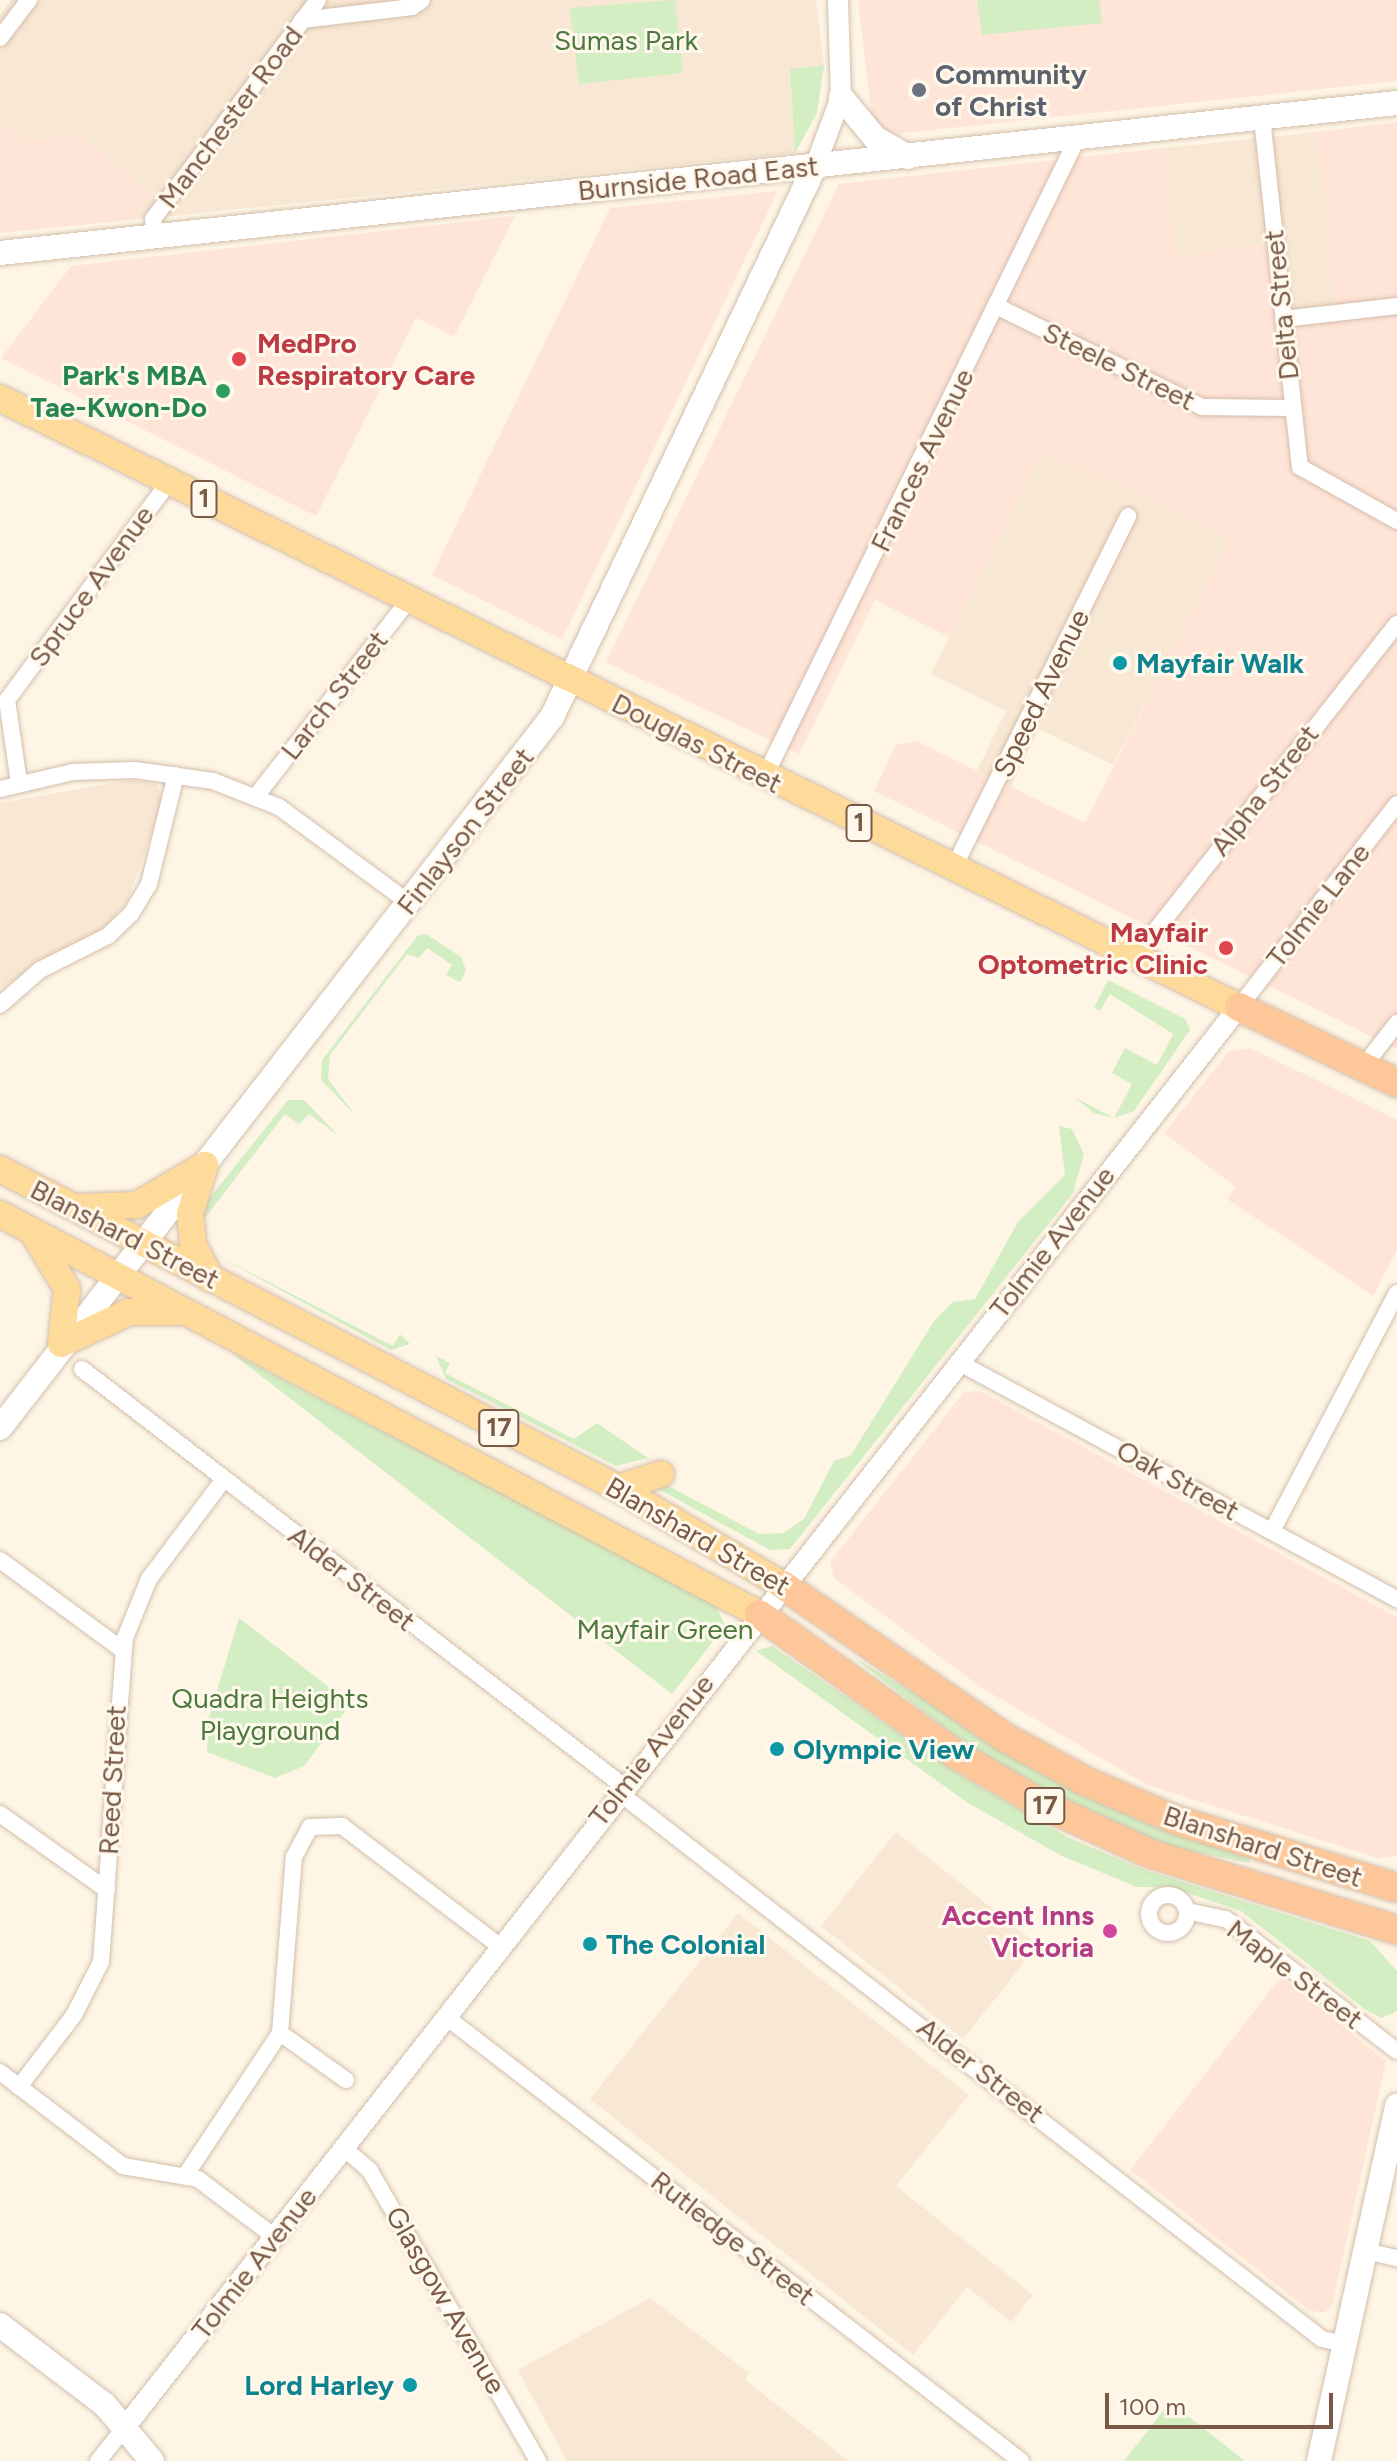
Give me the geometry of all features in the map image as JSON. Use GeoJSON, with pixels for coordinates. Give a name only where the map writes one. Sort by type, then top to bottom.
{"type":"FeatureCollection","features":[{"type":"Feature","properties":{"kind":"highway","name":"Douglas Street"},"geometry":{"type":"LineString","coordinates":[[1239,1007],[1397,1083]]}},
{"type":"Feature","properties":{"kind":"highway","name":"Blanshard Street"},"geometry":{"type":"LineString","coordinates":[[783,1585],[1004,1737],[1085,1781],[1176,1820],[1397,1888]]}},
{"type":"Feature","properties":{"kind":"highway","name":"Blanshard Street"},"geometry":{"type":"LineString","coordinates":[[759,1614],[957,1755],[1039,1803],[1151,1854],[1397,1930]]}},
{"type":"Feature","properties":{"kind":"highway"},"geometry":{"type":"LineString","coordinates":[[1369,1880],[1397,1874]]}},
{"type":"Feature","properties":{"kind":"highway"},"geometry":{"type":"LineString","coordinates":[[1370,1922],[1397,1943]]}},
{"type":"Feature","properties":{"kind":"main road"},"geometry":{"type":"LineString","coordinates":[[841,97],[875,138],[908,157]]}},
{"type":"Feature","properties":{"kind":"main road","name":"Burnside Road East"},"geometry":{"type":"LineString","coordinates":[[0,253],[1397,103]]}},
{"type":"Feature","properties":{"kind":"main road","name":"Finlayson Street"},"geometry":{"type":"LineString","coordinates":[[0,1428],[115,1274],[205,1165],[409,903],[572,680],[816,164]]}},
{"type":"Feature","properties":{"kind":"main road","name":"Douglas Street"},"geometry":{"type":"LineString","coordinates":[[0,398],[411,597],[764,778],[1239,1007]]}},
{"type":"Feature","properties":{"kind":"main road"},"geometry":{"type":"LineString","coordinates":[[64,1203],[127,1208],[205,1165]]}},
{"type":"Feature","properties":{"kind":"main road"},"geometry":{"type":"LineString","coordinates":[[205,1165],[190,1214],[193,1244],[211,1279]]}},
{"type":"Feature","properties":{"kind":"main road","name":"Blanshard Street"},"geometry":{"type":"LineString","coordinates":[[3,1169],[140,1243],[618,1488],[783,1585]]}},
{"type":"Feature","properties":{"kind":"main road","name":"Blanshard Street"},"geometry":{"type":"LineString","coordinates":[[0,1214],[759,1614]]}},
{"type":"Feature","properties":{"kind":"main road"},"geometry":{"type":"LineString","coordinates":[[29,1229],[56,1260],[67,1289],[61,1344]]}},
{"type":"Feature","properties":{"kind":"main road"},"geometry":{"type":"LineString","coordinates":[[61,1344],[129,1312],[192,1315]]}},
{"type":"Feature","properties":{"kind":"main road"},"geometry":{"type":"LineString","coordinates":[[618,1488],[661,1474]]}},
{"type":"Feature","properties":{"kind":"main road"},"geometry":{"type":"LineString","coordinates":[[1319,2461],[1397,2105]]}},
{"type":"Feature","properties":{"kind":"main road"},"geometry":{"type":"LineString","coordinates":[[0,2325],[126,2426],[152,2461]]}},
{"type":"Feature","properties":{"kind":"street"},"geometry":{"type":"LineString","coordinates":[[0,38],[29,0]]}},
{"type":"Feature","properties":{"kind":"street","name":"Manchester Road"},"geometry":{"type":"LineString","coordinates":[[155,237],[153,219],[318,0]]}},
{"type":"Feature","properties":{"kind":"street"},"geometry":{"type":"LineString","coordinates":[[302,20],[412,7],[422,0]]}},
{"type":"Feature","properties":{"kind":"street"},"geometry":{"type":"LineString","coordinates":[[816,164],[841,97],[838,0]]}},
{"type":"Feature","properties":{"kind":"street","name":"Delta Street"},"geometry":{"type":"LineString","coordinates":[[1262,118],[1291,408],[1300,467],[1318,482],[1397,521]]}},
{"type":"Feature","properties":{"kind":"street","name":"Frances Avenue"},"geometry":{"type":"LineString","coordinates":[[764,778],[998,307],[1077,139]]}},
{"type":"Feature","properties":{"kind":"street"},"geometry":{"type":"LineString","coordinates":[[1283,319],[1397,306]]}},
{"type":"Feature","properties":{"kind":"street","name":"Steele Street"},"geometry":{"type":"LineString","coordinates":[[998,307],[1202,407],[1291,408]]}},
{"type":"Feature","properties":{"kind":"street","name":"Spruce Avenue"},"geometry":{"type":"LineString","coordinates":[[19,783],[7,700],[169,482]]}},
{"type":"Feature","properties":{"kind":"street","name":"Speed Avenue"},"geometry":{"type":"LineString","coordinates":[[953,869],[1128,516]]}},
{"type":"Feature","properties":{"kind":"street","name":"Larch Street"},"geometry":{"type":"LineString","coordinates":[[257,795],[411,597]]}},
{"type":"Feature","properties":{"kind":"street","name":"Alpha Street"},"geometry":{"type":"LineString","coordinates":[[1134,958],[1397,624]]}},
{"type":"Feature","properties":{"kind":"street"},"geometry":{"type":"LineString","coordinates":[[0,789],[73,772],[176,775],[257,795],[409,903]]}},
{"type":"Feature","properties":{"kind":"street"},"geometry":{"type":"LineString","coordinates":[[0,1005],[40,970],[108,936],[131,914],[149,884],[176,775]]}},
{"type":"Feature","properties":{"kind":"street","name":"Tolmie Lane"},"geometry":{"type":"LineString","coordinates":[[1239,1007],[1397,804]]}},
{"type":"Feature","properties":{"kind":"street","name":"Tolmie Avenue"},"geometry":{"type":"LineString","coordinates":[[98,2461],[275,2237],[620,1788],[1239,1007]]}},
{"type":"Feature","properties":{"kind":"street"},"geometry":{"type":"LineString","coordinates":[[1363,1067],[1397,1023]]}},
{"type":"Feature","properties":{"kind":"street"},"geometry":{"type":"LineString","coordinates":[[1272,1531],[1397,1293]]}},
{"type":"Feature","properties":{"kind":"street","name":"Oak Street"},"geometry":{"type":"LineString","coordinates":[[958,1362],[1397,1599]]}},
{"type":"Feature","properties":{"kind":"street","name":"Alder Street"},"geometry":{"type":"LineString","coordinates":[[82,1369],[1322,2339],[1345,2344]]}},
{"type":"Feature","properties":{"kind":"street","name":"Reed Street"},"geometry":{"type":"LineString","coordinates":[[19,2087],[90,1987],[106,1934],[121,1649],[149,1579],[224,1479]]}},
{"type":"Feature","properties":{"kind":"street"},"geometry":{"type":"LineString","coordinates":[[0,1560],[121,1649]]}},
{"type":"Feature","properties":{"kind":"street"},"geometry":{"type":"LineString","coordinates":[[0,1814],[107,1890]]}},
{"type":"Feature","properties":{"kind":"street"},"geometry":{"type":"LineString","coordinates":[[187,2173],[280,2033],[294,1857],[300,1836],[318,1823],[342,1826],[498,1945]]}},
{"type":"Feature","properties":{"kind":"street","name":"Maple Street"},"geometry":{"type":"LineString","coordinates":[[1187,1911],[1226,1919],[1397,2051]]}},
{"type":"Feature","properties":{"kind":"street","name":"Rutledge Street"},"geometry":{"type":"LineString","coordinates":[[445,2016],[1021,2461]]}},
{"type":"Feature","properties":{"kind":"street"},"geometry":{"type":"LineString","coordinates":[[280,2033],[346,2080]]}},
{"type":"Feature","properties":{"kind":"street"},"geometry":{"type":"LineString","coordinates":[[0,2072],[123,2166],[187,2173],[275,2237]]}},
{"type":"Feature","properties":{"kind":"street","name":"Glasgow Avenue"},"geometry":{"type":"LineString","coordinates":[[344,2148],[370,2171],[538,2461]]}},
{"type":"Feature","properties":{"kind":"street"},"geometry":{"type":"LineString","coordinates":[[1366,2251],[1397,2258]]}},
{"type":"Feature","properties":{"kind":"shaded area"},"geometry":{"type":"Polygon","coordinates":[[[11,0],[816,0],[824,66],[790,70],[795,153],[130,220],[150,192],[80,135],[25,142],[0,123],[0,15],[11,0]]]}},
{"type":"Feature","properties":{"kind":"shaded area"},"geometry":{"type":"Polygon","coordinates":[[[858,0],[1397,0],[1397,81],[884,135],[872,118],[858,0]]]}},
{"type":"Feature","properties":{"kind":"shaded area"},"geometry":{"type":"Polygon","coordinates":[[[1397,122],[1397,1049],[874,791],[896,745],[916,741],[1085,823],[1229,540],[1042,450],[950,637],[875,600],[799,754],[606,662],[839,184],[1164,148],[1176,256],[1285,241],[1295,320],[1336,316],[1317,132],[1397,122]]]}},
{"type":"Feature","properties":{"kind":"shaded area"},"geometry":{"type":"Polygon","coordinates":[[[0,123],[25,142],[80,135],[151,193],[130,220],[0,233],[0,123]]]}},
{"type":"Feature","properties":{"kind":"shaded area"},"geometry":{"type":"Polygon","coordinates":[[[1317,132],[1336,316],[1295,320],[1285,242],[1176,256],[1164,148],[1317,132]]]}},
{"type":"Feature","properties":{"kind":"shaded area"},"geometry":{"type":"Polygon","coordinates":[[[778,191],[562,639],[432,575],[610,208],[778,191]]]}},
{"type":"Feature","properties":{"kind":"shaded area"},"geometry":{"type":"Polygon","coordinates":[[[515,216],[454,336],[416,318],[316,516],[1,358],[71,266],[515,216]]]}},
{"type":"Feature","properties":{"kind":"shaded area"},"geometry":{"type":"Polygon","coordinates":[[[1042,450],[1230,541],[1113,765],[1039,729],[1010,788],[976,773],[1006,711],[931,674],[1042,450]]]}},
{"type":"Feature","properties":{"kind":"shaded area"},"geometry":{"type":"Polygon","coordinates":[[[129,780],[156,784],[164,799],[127,902],[106,926],[0,988],[0,803],[129,780]]]}},
{"type":"Feature","properties":{"kind":"shaded area"},"geometry":{"type":"Polygon","coordinates":[[[1251,1048],[1397,1120],[1397,1250],[1373,1296],[1227,1199],[1236,1187],[1164,1133],[1229,1051],[1251,1048]]]}},
{"type":"Feature","properties":{"kind":"shaded area"},"geometry":{"type":"Polygon","coordinates":[[[980,1391],[1397,1617],[1397,1856],[1378,1858],[1147,1785],[982,1688],[834,1578],[830,1562],[964,1392],[980,1391]]]}},
{"type":"Feature","properties":{"kind":"shaded area"},"geometry":{"type":"Polygon","coordinates":[[[896,1832],[1038,1945],[963,2039],[821,1926],[896,1832]]]}},
{"type":"Feature","properties":{"kind":"shaded area"},"geometry":{"type":"Polygon","coordinates":[[[738,1913],[969,2095],[896,2186],[1033,2295],[1011,2322],[967,2287],[913,2355],[590,2099],[738,1913]]]}},
{"type":"Feature","properties":{"kind":"shaded area"},"geometry":{"type":"Polygon","coordinates":[[[1281,1977],[1386,2061],[1332,2307],[1323,2313],[1309,2310],[1130,2170],[1281,1977]]]}},
{"type":"Feature","properties":{"kind":"shaded area"},"geometry":{"type":"Polygon","coordinates":[[[650,2298],[749,2373],[745,2380],[849,2461],[567,2461],[518,2370],[650,2298]]]}},
{"type":"Feature","properties":{"kind":"green space","name":"Sumas Park"},"geometry":{"type":"Polygon","coordinates":[[[675,0],[683,73],[579,84],[570,8],[675,0]]]}},
{"type":"Feature","properties":{"kind":"green space"},"geometry":{"type":"Polygon","coordinates":[[[977,0],[1099,0],[1102,23],[982,35],[977,0]]]}},
{"type":"Feature","properties":{"kind":"green space"},"geometry":{"type":"Polygon","coordinates":[[[824,66],[817,113],[795,153],[790,69],[824,66]]]}},
{"type":"Feature","properties":{"kind":"green space"},"geometry":{"type":"Polygon","coordinates":[[[426,934],[461,957],[466,970],[460,982],[446,975],[452,965],[427,948],[419,958],[407,954],[330,1055],[328,1079],[356,1116],[321,1080],[322,1060],[418,935],[426,934]]]}},
{"type":"Feature","properties":{"kind":"green space"},"geometry":{"type":"Polygon","coordinates":[[[1108,980],[1185,1019],[1190,1030],[1134,1111],[1114,1118],[1132,1084],[1112,1073],[1125,1048],[1157,1065],[1173,1034],[1110,994],[1100,1011],[1094,1008],[1108,980]]]}},
{"type":"Feature","properties":{"kind":"green space"},"geometry":{"type":"Polygon","coordinates":[[[1074,1097],[1114,1118],[1094,1113],[1074,1097]]]}},
{"type":"Feature","properties":{"kind":"green space"},"geometry":{"type":"Polygon","coordinates":[[[288,1100],[304,1100],[339,1136],[309,1114],[299,1124],[285,1114],[201,1223],[203,1206],[288,1100]]]}},
{"type":"Feature","properties":{"kind":"green space"},"geometry":{"type":"Polygon","coordinates":[[[1059,1126],[1072,1129],[1084,1154],[1073,1193],[790,1549],[770,1550],[651,1485],[661,1482],[759,1534],[783,1533],[804,1519],[834,1461],[851,1455],[934,1321],[953,1302],[975,1299],[1018,1222],[1065,1175],[1059,1126]]]}},
{"type":"Feature","properties":{"kind":"green space"},"geometry":{"type":"Polygon","coordinates":[[[212,1253],[393,1346],[400,1334],[410,1344],[391,1350],[212,1253]]]}},
{"type":"Feature","properties":{"kind":"green space","name":"Mayfair Green"},"geometry":{"type":"Polygon","coordinates":[[[230,1352],[669,1580],[717,1607],[725,1626],[672,1694],[230,1352]]]}},
{"type":"Feature","properties":{"kind":"green space"},"geometry":{"type":"Polygon","coordinates":[[[436,1356],[450,1363],[445,1373],[574,1439],[597,1423],[648,1458],[616,1466],[446,1379],[436,1356]]]}},
{"type":"Feature","properties":{"kind":"green space","name":"Quadra Heights Playground"},"geometry":{"type":"Polygon","coordinates":[[[239,1618],[351,1704],[304,1766],[275,1778],[207,1752],[208,1721],[239,1618]]]}},
{"type":"Feature","properties":{"kind":"green space"},"geometry":{"type":"Polygon","coordinates":[[[772,1646],[962,1776],[1069,1838],[1145,1870],[1370,1941],[1397,1971],[1397,2011],[1382,2018],[1366,2010],[1241,1911],[1170,1887],[1137,1887],[1062,1856],[968,1803],[756,1651],[772,1646]]]}},
{"type":"Feature","properties":{"kind":"green space"},"geometry":{"type":"Polygon","coordinates":[[[853,1657],[927,1701],[1251,1856],[1249,1863],[1170,1847],[1080,1809],[969,1747],[853,1657]]]}},
{"type":"Feature","properties":{"kind":"green space"},"geometry":{"type":"Polygon","coordinates":[[[1170,2402],[1245,2461],[1124,2461],[1170,2402]]]}},
{"type":"Feature","properties":{"kind":"place","name":"Community of Christ"},"geometry":{"type":"Point","coordinates":[919,90]}},
{"type":"Feature","properties":{"kind":"place","name":"MedPro Respiratory Care"},"geometry":{"type":"Point","coordinates":[239,359]}},
{"type":"Feature","properties":{"kind":"place","name":"Park's MBA Tae-Kwon-Do"},"geometry":{"type":"Point","coordinates":[223,391]}},
{"type":"Feature","properties":{"kind":"place","name":"Mayfair Walk"},"geometry":{"type":"Point","coordinates":[1120,663]}},
{"type":"Feature","properties":{"kind":"place","name":"Mayfair Optometric Clinic"},"geometry":{"type":"Point","coordinates":[1226,948]}},
{"type":"Feature","properties":{"kind":"place","name":"Olympic View"},"geometry":{"type":"Point","coordinates":[777,1749]}},
{"type":"Feature","properties":{"kind":"place","name":"Accent Inns Victoria"},"geometry":{"type":"Point","coordinates":[1110,1931]}},
{"type":"Feature","properties":{"kind":"place","name":"The Colonial"},"geometry":{"type":"Point","coordinates":[590,1944]}},
{"type":"Feature","properties":{"kind":"place","name":"Lord Harley"},"geometry":{"type":"Point","coordinates":[410,2385]}}]}
